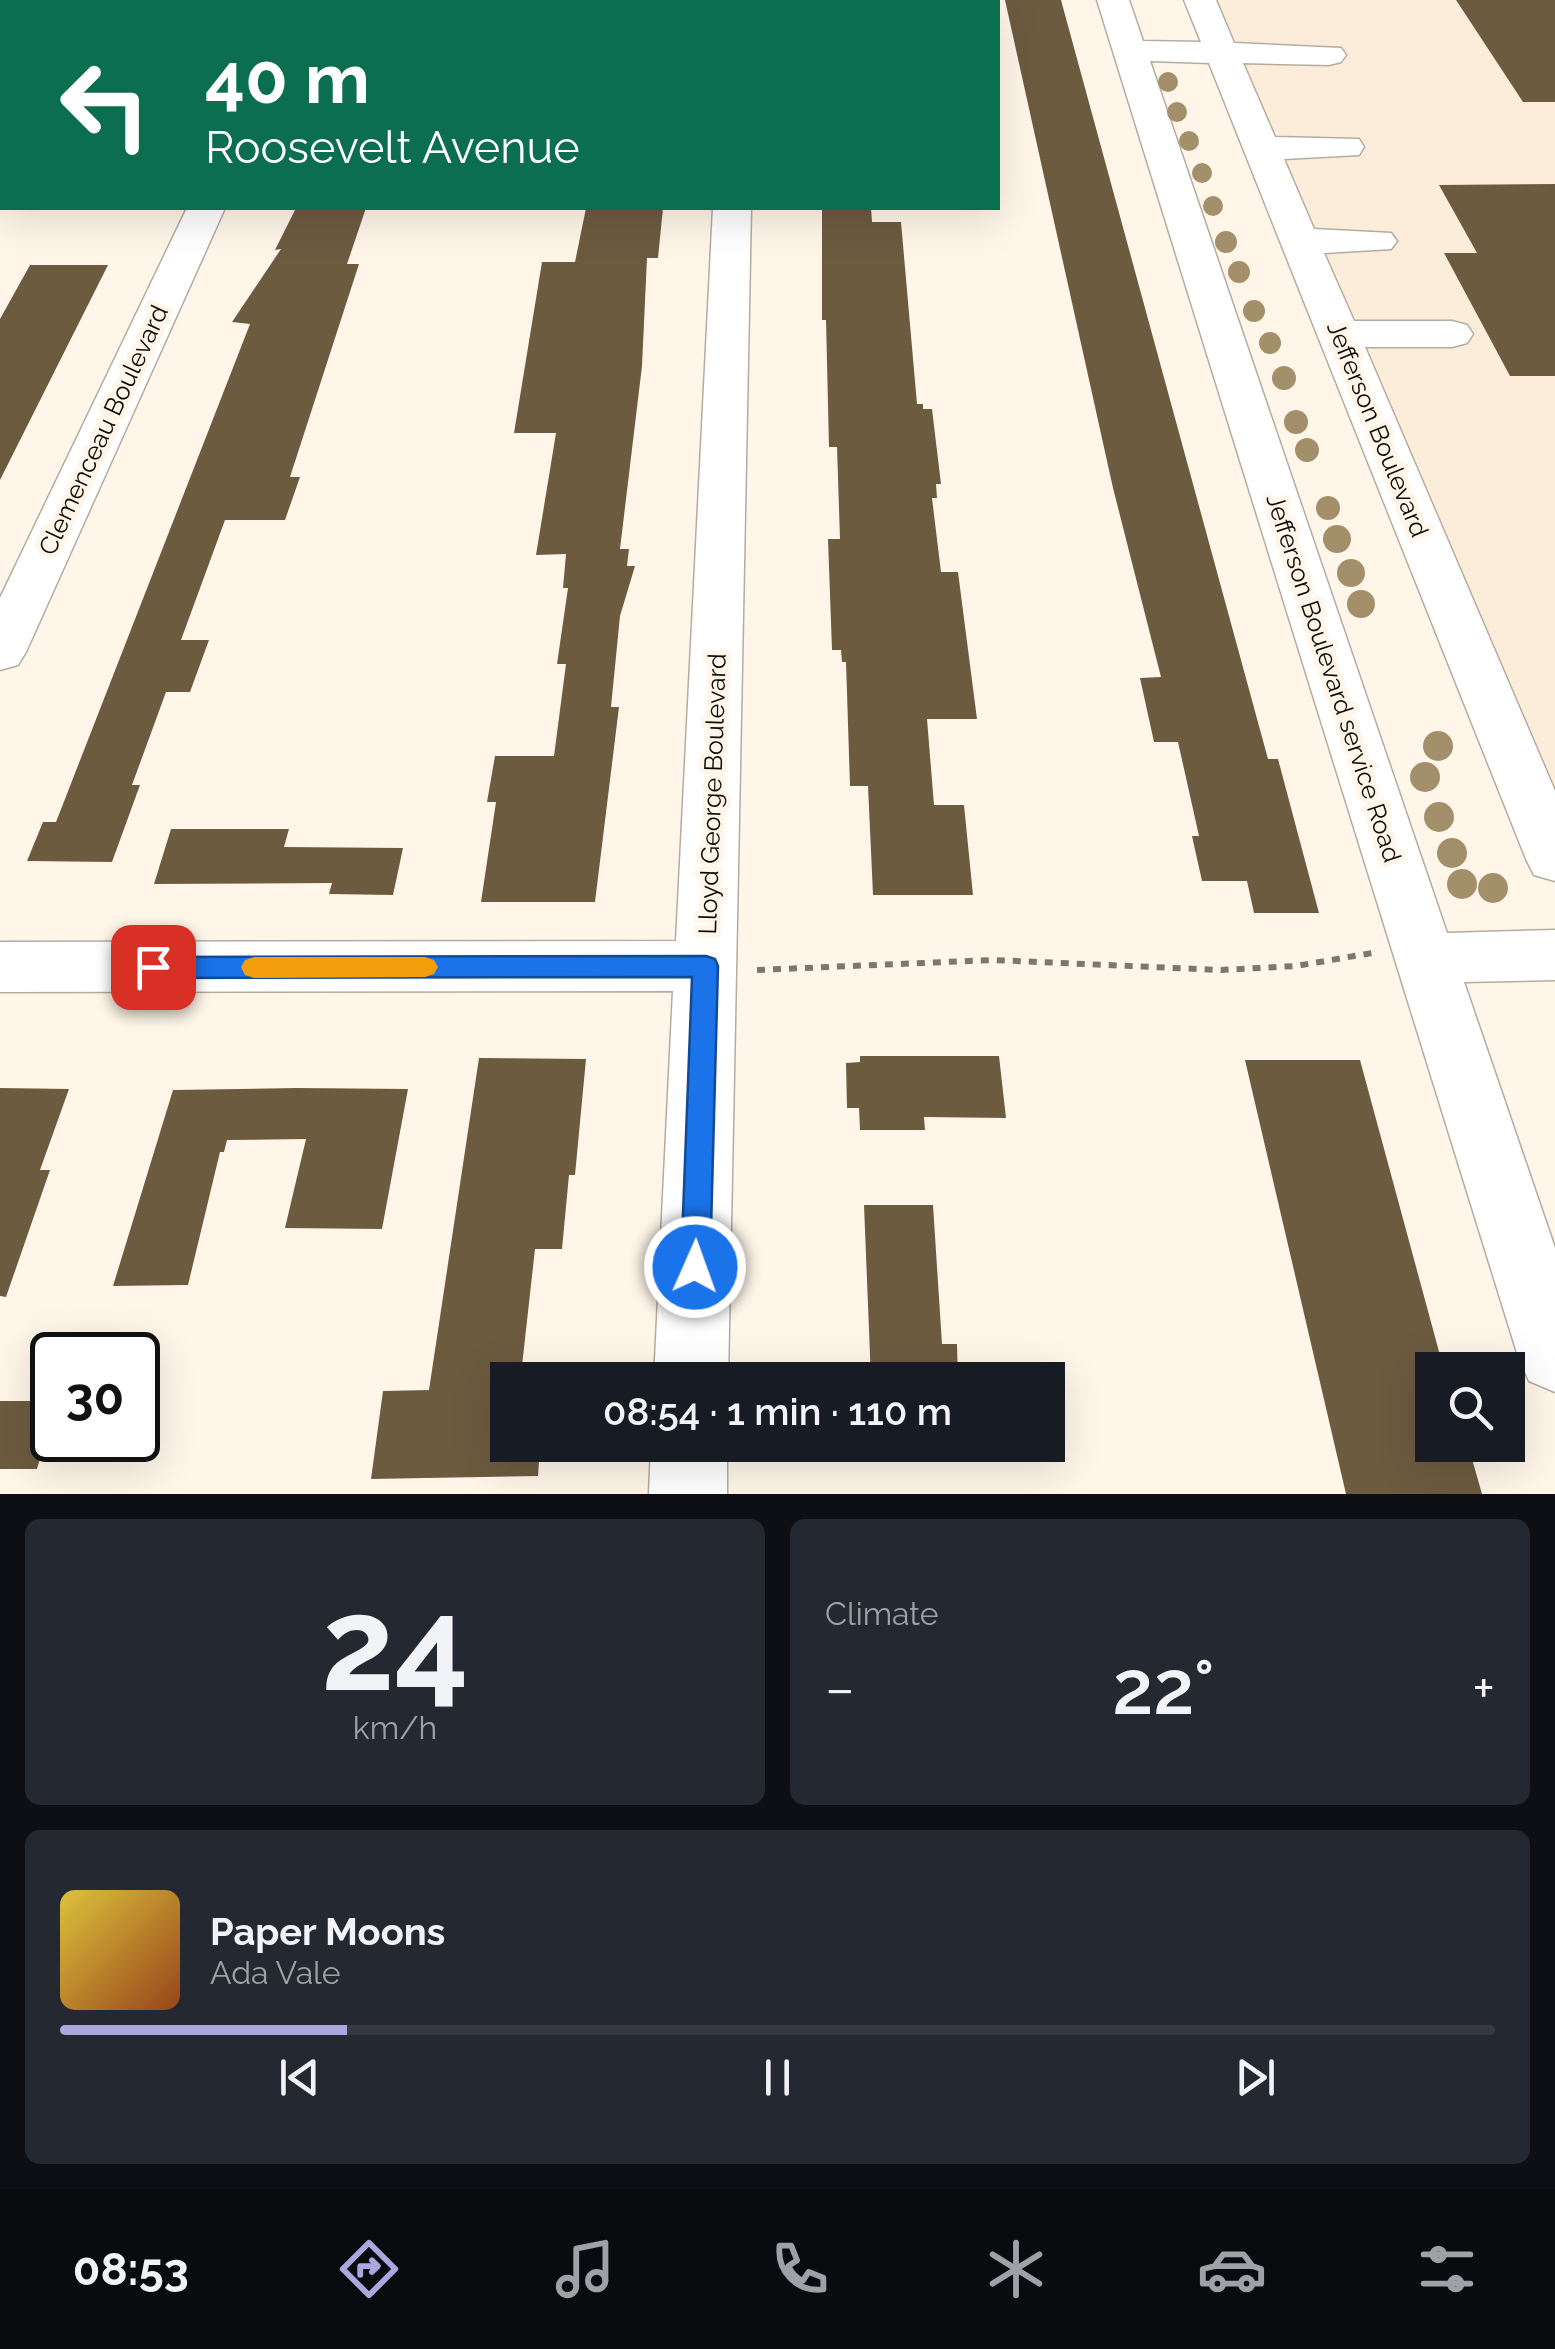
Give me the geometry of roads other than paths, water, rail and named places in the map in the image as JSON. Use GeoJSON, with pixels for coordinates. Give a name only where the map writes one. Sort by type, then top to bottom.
{"type":"FeatureCollection","features":[{"type":"Feature","properties":{"kind":"street","name":"Jefferson Boulevard service Road"},"geometry":{"type":"LineString","coordinates":[[1113,0],[1400,955],[1555,1356]]}},
{"type":"Feature","properties":{"kind":"street","name":"Jefferson Boulevard"},"geometry":{"type":"LineString","coordinates":[[1200,0],[1555,859]]}},
{"type":"Feature","properties":{"kind":"street"},"geometry":{"type":"LineString","coordinates":[[1129,51],[1329,55]]}},
{"type":"Feature","properties":{"kind":"street"},"geometry":{"type":"LineString","coordinates":[[1261,148],[1346,148]]}},
{"type":"Feature","properties":{"kind":"street","name":"Clemenceau Boulevard"},"geometry":{"type":"LineString","coordinates":[[0,652],[205,210]]}},
{"type":"Feature","properties":{"kind":"street","name":"Lloyd George Boulevard"},"geometry":{"type":"LineString","coordinates":[[693,1362],[726,968],[732,210]]}},
{"type":"Feature","properties":{"kind":"street"},"geometry":{"type":"LineString","coordinates":[[1300,242],[1377,241]]}},
{"type":"Feature","properties":{"kind":"street"},"geometry":{"type":"LineString","coordinates":[[1338,334],[1452,334]]}},
{"type":"Feature","properties":{"kind":"street"},"geometry":{"type":"LineString","coordinates":[[1400,955],[1555,955]]}},
{"type":"Feature","properties":{"kind":"street"},"geometry":{"type":"LineString","coordinates":[[0,967],[726,968]]}},
{"type":"Feature","properties":{"kind":"street"},"geometry":{"type":"LineString","coordinates":[[688,1494],[689,1462]]}}]}
